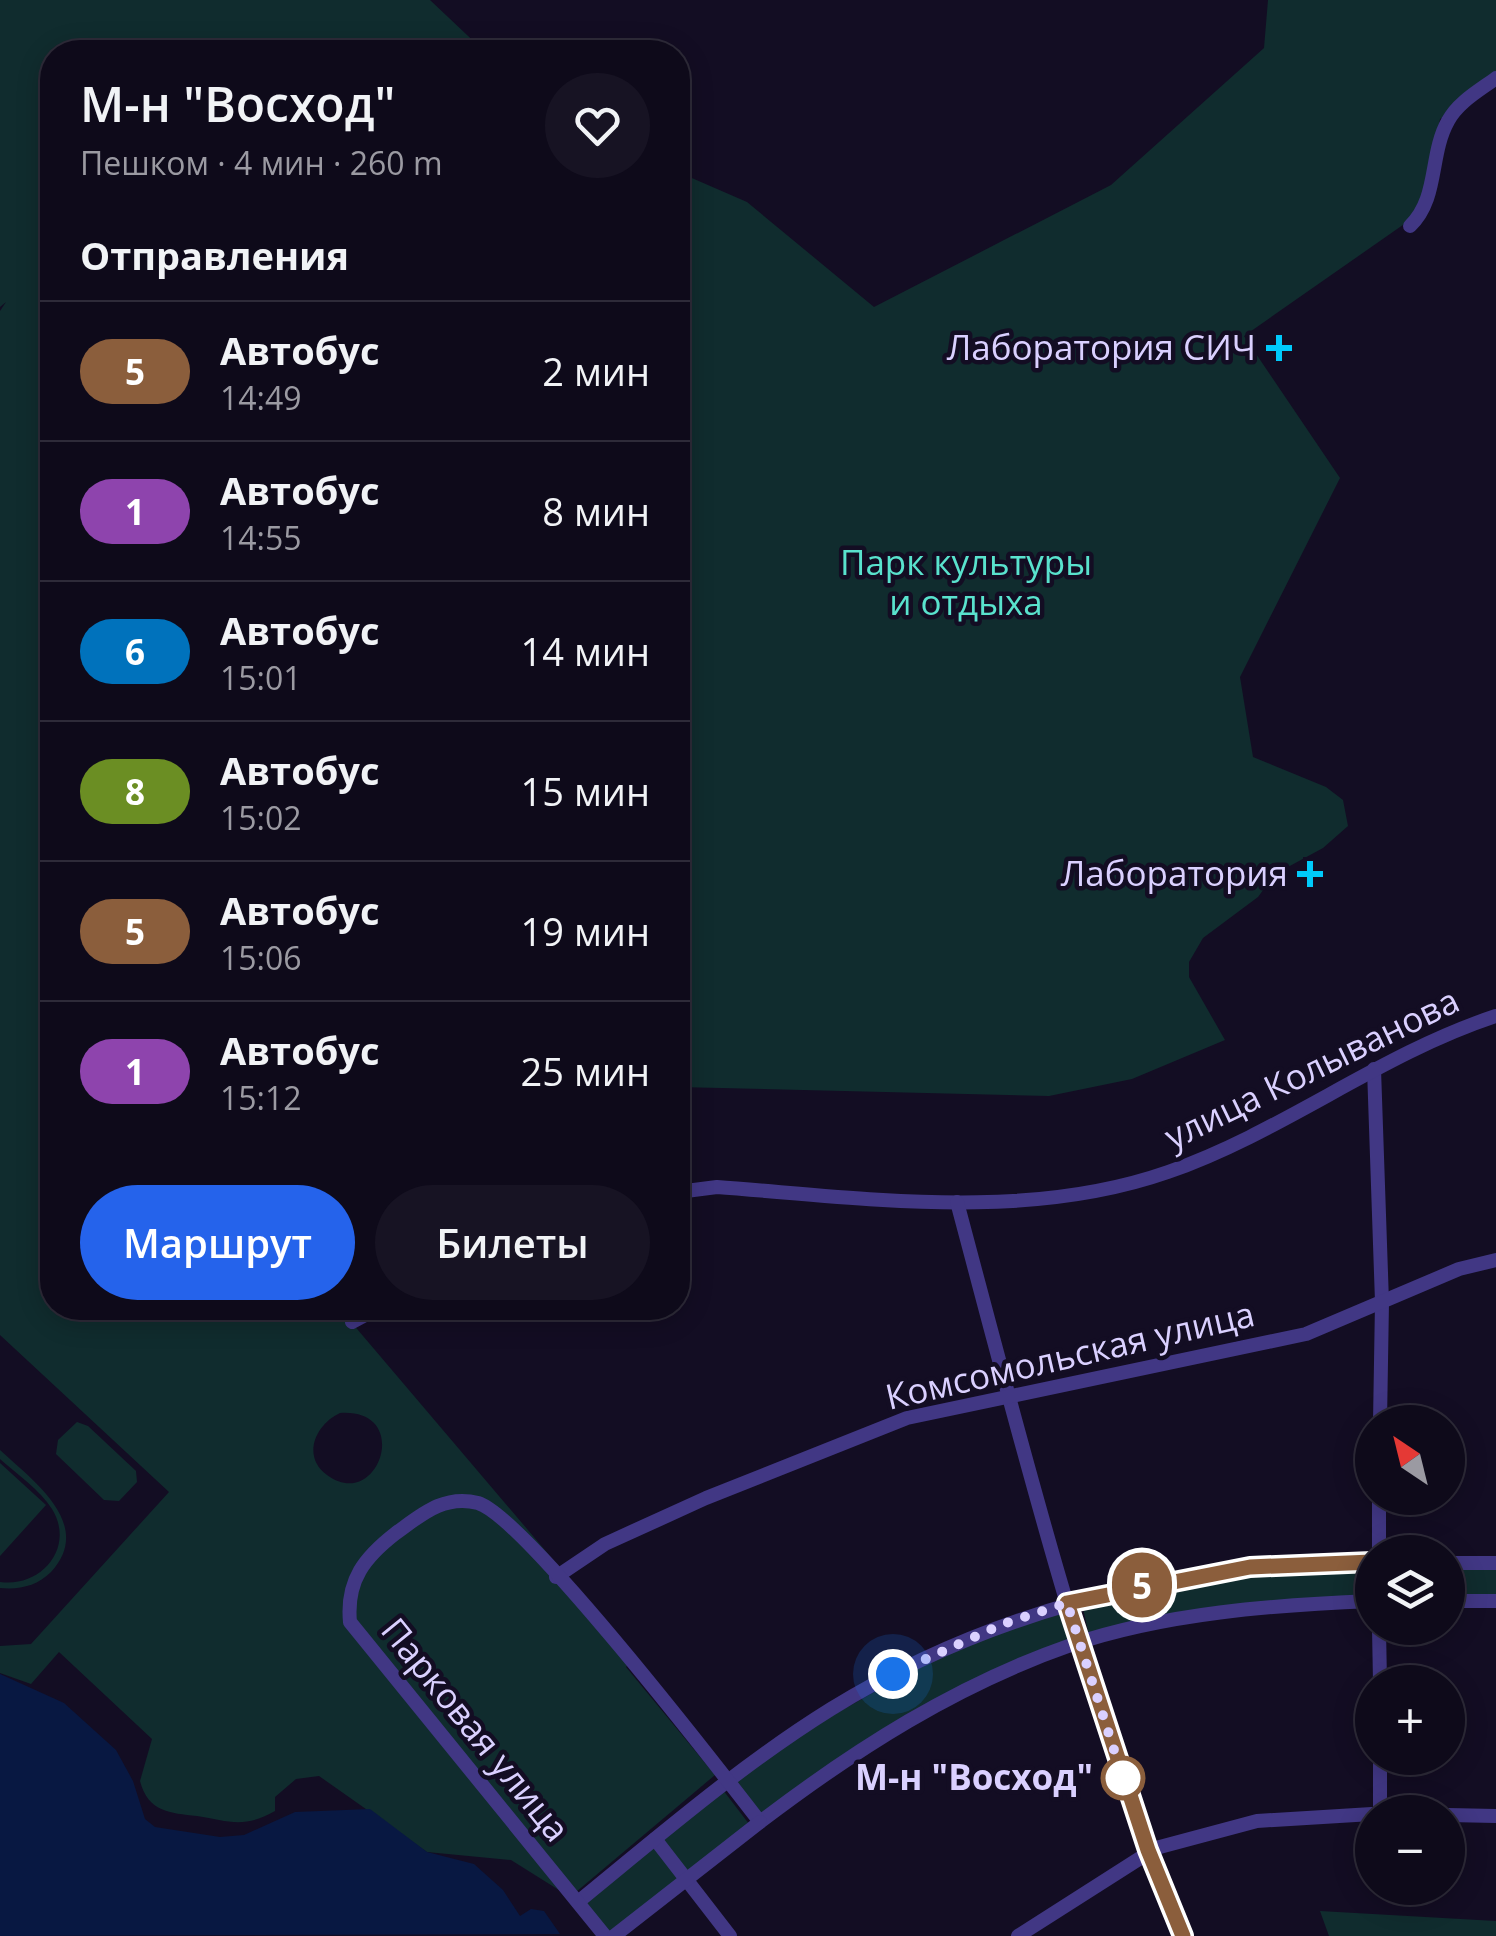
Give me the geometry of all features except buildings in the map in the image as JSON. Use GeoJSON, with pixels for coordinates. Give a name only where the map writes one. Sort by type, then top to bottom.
{"type":"FeatureCollection","features":[{"type":"Feature","properties":{"kind":"street"},"geometry":{"type":"LineString","coordinates":[[1410,226],[1424,212],[1446,123],[1496,78]]}},
{"type":"Feature","properties":{"kind":"street","name":"улица Колыванова"},"geometry":{"type":"LineString","coordinates":[[690,1190],[717,1187],[957,1202],[1076,1194],[1167,1172],[1222,1150],[1374,1068],[1496,1016]]}},
{"type":"Feature","properties":{"kind":"street"},"geometry":{"type":"LineString","coordinates":[[1374,1068],[1382,1302],[1380,1405]]}},
{"type":"Feature","properties":{"kind":"street"},"geometry":{"type":"LineString","coordinates":[[957,1202],[1079,1643],[1148,1850],[1183,1936]]}},
{"type":"Feature","properties":{"kind":"street","name":"Комсомольская улица"},"geometry":{"type":"LineString","coordinates":[[556,1577],[605,1544],[725,1490],[908,1418],[1008,1393],[1306,1334],[1459,1269],[1496,1260]]}},
{"type":"Feature","properties":{"kind":"street"},"geometry":{"type":"LineString","coordinates":[[352,1322],[356,1320]]}},
{"type":"Feature","properties":{"kind":"street","name":"Парковая улица"},"geometry":{"type":"LineString","coordinates":[[606,1936],[355,1631],[349,1612],[354,1578],[382,1544],[432,1506],[470,1502],[507,1521],[760,1822]]}},
{"type":"Feature","properties":{"kind":"street"},"geometry":{"type":"LineString","coordinates":[[1465,1562],[1496,1563]]}},
{"type":"Feature","properties":{"kind":"street"},"geometry":{"type":"LineString","coordinates":[[578,1902],[728,1781],[871,1686],[1003,1624],[1067,1603],[1250,1567],[1355,1563]]}},
{"type":"Feature","properties":{"kind":"street"},"geometry":{"type":"LineString","coordinates":[[1465,1600],[1496,1601]]}},
{"type":"Feature","properties":{"kind":"street"},"geometry":{"type":"LineString","coordinates":[[614,1936],[820,1776],[941,1701],[997,1673],[1079,1643],[1233,1613],[1355,1602]]}},
{"type":"Feature","properties":{"kind":"street"},"geometry":{"type":"LineString","coordinates":[[1018,1936],[1148,1850],[1257,1820],[1355,1815]]}},
{"type":"Feature","properties":{"kind":"street"},"geometry":{"type":"LineString","coordinates":[[1465,1815],[1496,1816]]}},
{"type":"Feature","properties":{"kind":"street"},"geometry":{"type":"LineString","coordinates":[[655,1839],[730,1936]]}},
{"type":"Feature","properties":{"kind":"green space"},"geometry":{"type":"Polygon","coordinates":[[[0,0],[430,0],[472,40],[40,40],[40,1320],[351,1320],[635,1656],[626,1667],[715,1775],[576,1892],[562,1892],[511,1860],[427,1852],[319,1776],[296,1779],[275,1797],[275,1811],[245,1822],[161,1809],[148,1799],[140,1781],[152,1739],[59,1652],[31,1684],[0,1673],[0,1646],[31,1644],[169,1492],[0,1335],[0,311],[6,302],[0,307],[0,0]],[[340,1413],[331,1418],[315,1441],[313,1450],[319,1467],[345,1483],[361,1481],[373,1471],[380,1456],[382,1440],[376,1426],[363,1416],[340,1413]]]}},
{"type":"Feature","properties":{"kind":"green space","name":"Парк культуры и отдыха"},"geometry":{"type":"Polygon","coordinates":[[[1268,0],[1496,0],[1496,76],[1440,119],[1420,213],[1244,336],[1340,478],[1240,677],[1253,757],[1326,787],[1343,800],[1348,826],[1323,848],[1275,874],[1258,897],[1203,938],[1189,962],[1189,977],[1225,1040],[1132,1079],[1049,1096],[690,1087],[690,177],[747,202],[874,307],[1111,185],[1264,48],[1268,0]]]}},
{"type":"Feature","properties":{"kind":"green space"},"geometry":{"type":"Polygon","coordinates":[[[77,1422],[88,1426],[136,1471],[137,1482],[119,1501],[104,1500],[56,1454],[58,1440],[77,1422]]]}},
{"type":"Feature","properties":{"kind":"green space"},"geometry":{"type":"Polygon","coordinates":[[[0,1450],[54,1504],[66,1537],[63,1554],[51,1572],[21,1588],[0,1588],[0,1582],[28,1579],[50,1562],[60,1538],[58,1524],[41,1495],[0,1459],[0,1450]]]}},
{"type":"Feature","properties":{"kind":"green space"},"geometry":{"type":"Polygon","coordinates":[[[0,1463],[46,1505],[0,1556],[0,1463]]]}},
{"type":"Feature","properties":{"kind":"green space"},"geometry":{"type":"Polygon","coordinates":[[[1355,1567],[1355,1599],[1089,1635],[1082,1604],[1200,1579],[1355,1567]]]}},
{"type":"Feature","properties":{"kind":"green space"},"geometry":{"type":"Polygon","coordinates":[[[1465,1568],[1496,1568],[1496,1595],[1465,1595],[1465,1568]]]}},
{"type":"Feature","properties":{"kind":"green space"},"geometry":{"type":"Polygon","coordinates":[[[1058,1610],[1069,1642],[995,1671],[760,1815],[734,1782],[794,1737],[946,1652],[1058,1610]]]}},
{"type":"Feature","properties":{"kind":"green space"},"geometry":{"type":"Polygon","coordinates":[[[723,1790],[749,1824],[685,1874],[659,1841],[723,1790]]]}},
{"type":"Feature","properties":{"kind":"green space"},"geometry":{"type":"Polygon","coordinates":[[[654,1844],[680,1878],[608,1936],[581,1903],[654,1844]]]}},
{"type":"Feature","properties":{"kind":"green space"},"geometry":{"type":"Polygon","coordinates":[[[1320,1911],[1496,1921],[1496,1936],[1329,1936],[1320,1911]]]}},
{"type":"Feature","properties":{"kind":"water"},"geometry":{"type":"Polygon","coordinates":[[[0,1674],[64,1703],[116,1750],[133,1781],[145,1819],[155,1827],[220,1837],[244,1835],[295,1812],[370,1809],[427,1852],[474,1864],[503,1890],[520,1916],[531,1909],[544,1911],[560,1934],[0,1936],[0,1674]]]}},
{"type":"Feature","properties":{"kind":"bus line","name":"5"},"geometry":{"type":"LineString","coordinates":[[1183,1936],[1148,1850],[1067,1603],[1194,1574],[1302,1563],[1355,1562]]}},
{"type":"Feature","properties":{"kind":"place","name":"Лаборатория СИЧ"},"geometry":{"type":"Point","coordinates":[1279,348]}},
{"type":"Feature","properties":{"kind":"place","name":"Лаборатория"},"geometry":{"type":"Point","coordinates":[1310,874]}},
{"type":"Feature","properties":{"kind":"place","name":"М-н \"Восход\""},"geometry":{"type":"Point","coordinates":[1123,1778]}},
{"type":"Feature","properties":{"kind":"route"},"geometry":{"type":"LineString","coordinates":[[893,1674],[1003,1624],[1067,1603],[1123,1778]]}}]}
